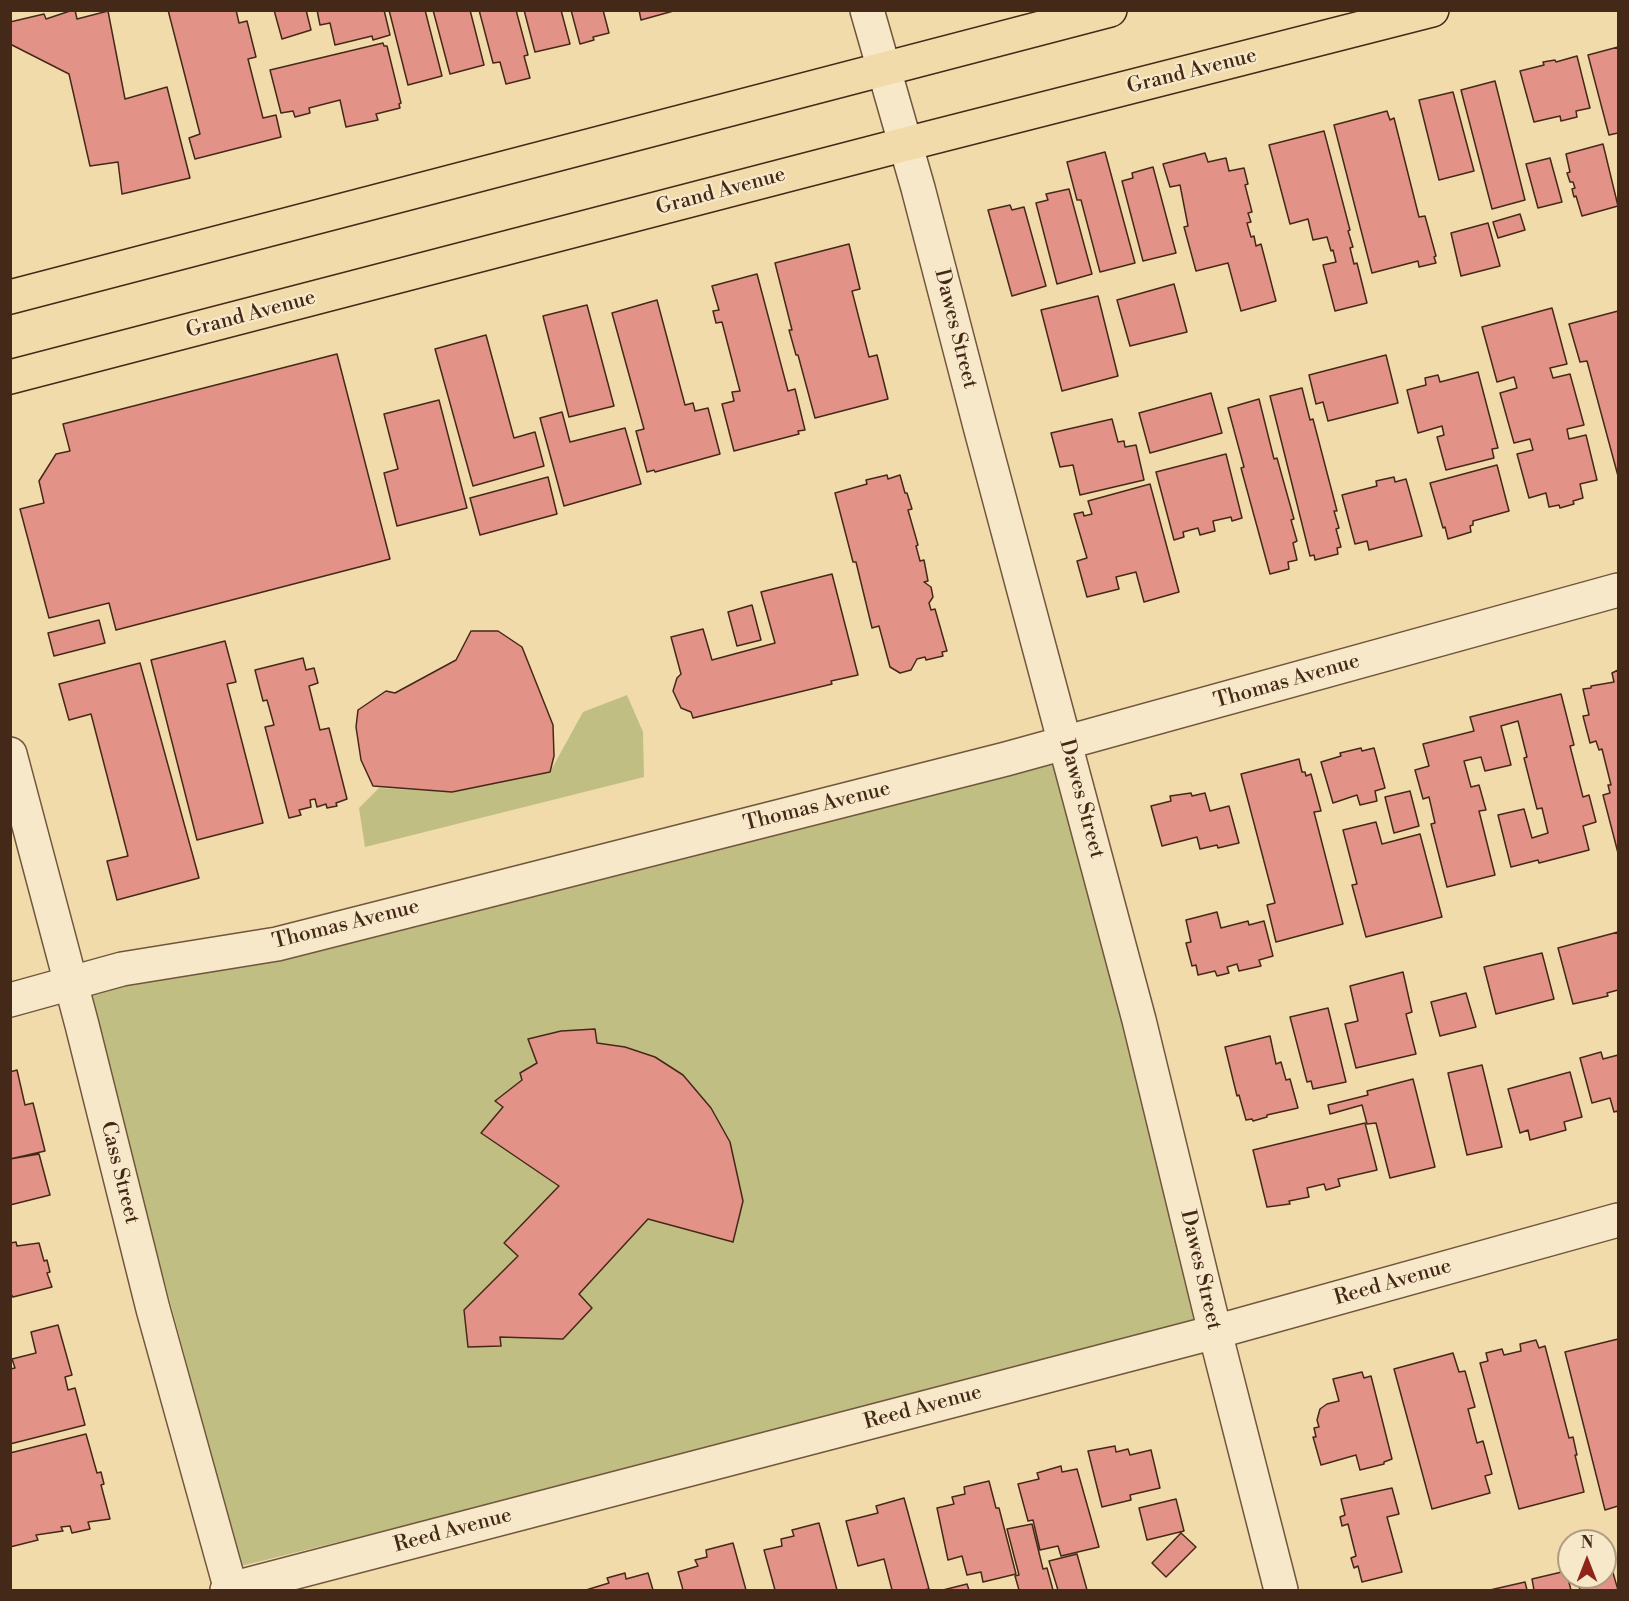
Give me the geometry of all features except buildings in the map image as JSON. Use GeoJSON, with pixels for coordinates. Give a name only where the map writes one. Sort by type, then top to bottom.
{"type":"FeatureCollection","features":[{"type":"Feature","properties":{"kind":"main road"},"geometry":{"type":"LineString","coordinates":[[10,297],[1110,10]]}},
{"type":"Feature","properties":{"kind":"main road","name":"Grand Avenue"},"geometry":{"type":"LineString","coordinates":[[10,377],[1432,10]]}},
{"type":"Feature","properties":{"kind":"street","name":"Dawes Street"},"geometry":{"type":"LineString","coordinates":[[867,10],[906,144],[1139,1020],[1281,1590]]}},
{"type":"Feature","properties":{"kind":"street","name":"Thomas Avenue"},"geometry":{"type":"LineString","coordinates":[[10,1000],[122,969],[277,944],[1066,744],[1618,590]]}},
{"type":"Feature","properties":{"kind":"street","name":"Cass Street"},"geometry":{"type":"LineString","coordinates":[[10,754],[153,1309],[230,1590]]}},
{"type":"Feature","properties":{"kind":"street","name":"Reed Avenue"},"geometry":{"type":"LineString","coordinates":[[230,1590],[1215,1332],[1618,1220]]}},
{"type":"Feature","properties":{"kind":"shaded area"},"geometry":{"type":"Polygon","coordinates":[[[627,695],[643,732],[644,777],[365,847],[359,808],[379,788],[452,792],[550,772],[583,712],[627,695]]]}},
{"type":"Feature","properties":{"kind":"shaded area"},"geometry":{"type":"Polygon","coordinates":[[[1055,751],[1208,1317],[671,1460],[241,1566],[88,995],[1055,751]]]}}]}
